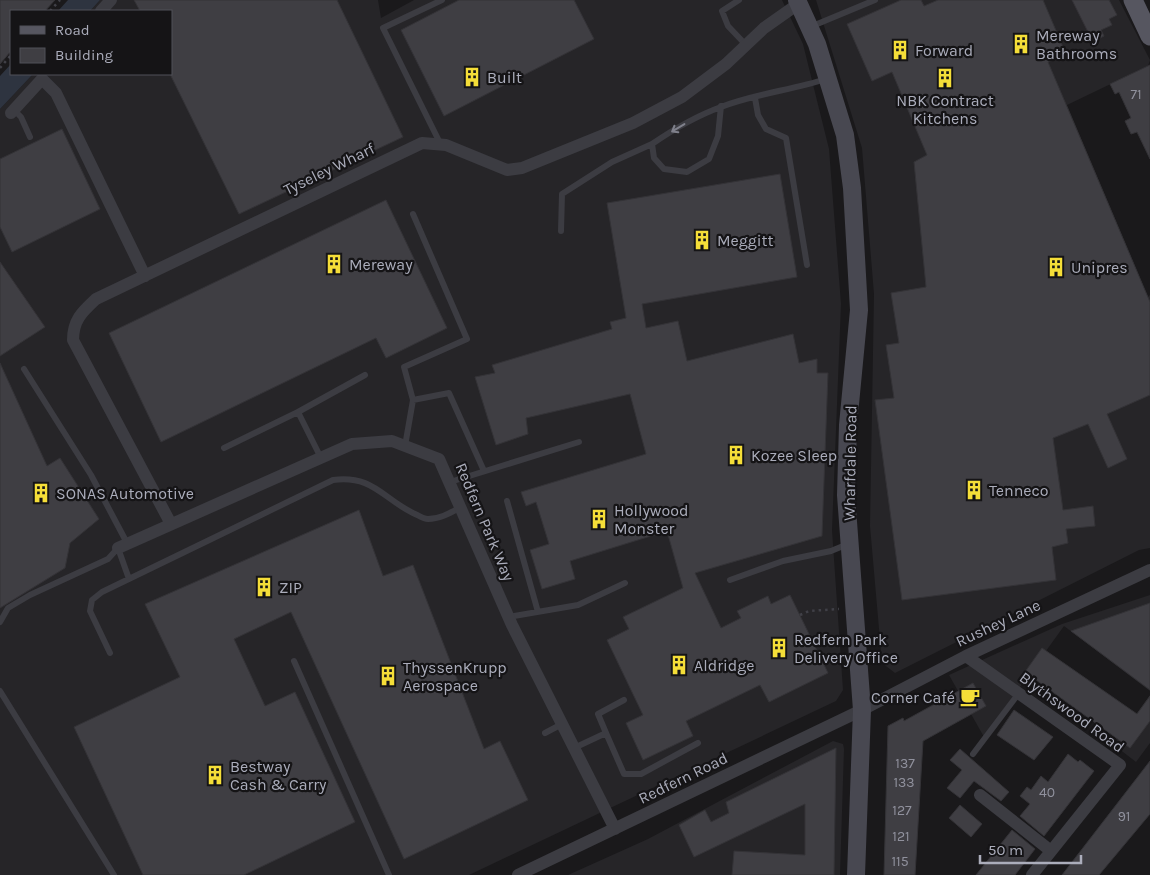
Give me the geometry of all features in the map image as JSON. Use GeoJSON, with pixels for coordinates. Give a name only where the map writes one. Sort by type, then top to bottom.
{"type":"FeatureCollection","features":[{"type":"Feature","properties":{"kind":"main road"},"geometry":{"type":"LineString","coordinates":[[1133,0],[1150,36]]}},
{"type":"Feature","properties":{"kind":"main road","name":"Wharfdale Road"},"geometry":{"type":"LineString","coordinates":[[798,2],[809,27],[845,135],[851,179],[859,310],[848,425],[846,495],[856,608],[862,710],[856,875]]}},
{"type":"Feature","properties":{"kind":"street"},"geometry":{"type":"LineString","coordinates":[[103,10],[111,0]]}},
{"type":"Feature","properties":{"kind":"street","name":"Tyseley Wharf"},"geometry":{"type":"LineString","coordinates":[[171,524],[73,340],[73,326],[80,313],[96,299],[422,143],[440,143],[507,170],[522,168],[634,123],[682,97],[726,64],[764,28],[798,2]]}},
{"type":"Feature","properties":{"kind":"street"},"geometry":{"type":"LineString","coordinates":[[12,112],[44,76],[56,93],[145,276]]}},
{"type":"Feature","properties":{"kind":"street","name":"Redfern Park Way"},"geometry":{"type":"LineString","coordinates":[[122,546],[352,444],[392,441],[439,459],[508,617],[615,829]]}},
{"type":"Feature","properties":{"kind":"street","name":"Rushey Lane"},"geometry":{"type":"LineString","coordinates":[[862,710],[966,656],[1150,570]]}},
{"type":"Feature","properties":{"kind":"street","name":"Blythswood Road"},"geometry":{"type":"LineString","coordinates":[[966,656],[1120,764],[1032,875]]}},
{"type":"Feature","properties":{"kind":"street","name":"Redfern Road"},"geometry":{"type":"LineString","coordinates":[[518,875],[862,710]]}},
{"type":"Feature","properties":{"kind":"street"},"geometry":{"type":"LineString","coordinates":[[980,795],[1051,851]]}},
{"type":"Feature","properties":{"kind":"lane"},"geometry":{"type":"LineString","coordinates":[[440,143],[383,28],[442,0]]}},
{"type":"Feature","properties":{"kind":"lane"},"geometry":{"type":"LineString","coordinates":[[739,0],[722,11],[728,26],[746,45]]}},
{"type":"Feature","properties":{"kind":"lane"},"geometry":{"type":"LineString","coordinates":[[809,27],[875,0]]}},
{"type":"Feature","properties":{"kind":"lane"},"geometry":{"type":"LineString","coordinates":[[561,231],[562,194],[612,162],[652,144],[679,126],[721,106],[794,90],[827,78]]}},
{"type":"Feature","properties":{"kind":"lane"},"geometry":{"type":"LineString","coordinates":[[755,98],[758,115],[766,129],[786,138],[807,265]]}},
{"type":"Feature","properties":{"kind":"lane"},"geometry":{"type":"LineString","coordinates":[[652,144],[654,158],[664,169],[687,172],[710,159],[718,136],[721,106]]}},
{"type":"Feature","properties":{"kind":"lane"},"geometry":{"type":"LineString","coordinates":[[12,112],[21,117],[30,137]]}},
{"type":"Feature","properties":{"kind":"lane"},"geometry":{"type":"LineString","coordinates":[[405,446],[414,400],[404,367],[468,338],[413,214]]}},
{"type":"Feature","properties":{"kind":"lane"},"geometry":{"type":"LineString","coordinates":[[24,369],[92,476],[122,546],[129,579]]}},
{"type":"Feature","properties":{"kind":"lane"},"geometry":{"type":"LineString","coordinates":[[224,448],[298,412],[365,375]]}},
{"type":"Feature","properties":{"kind":"lane"},"geometry":{"type":"LineString","coordinates":[[414,400],[449,393],[484,471]]}},
{"type":"Feature","properties":{"kind":"lane"},"geometry":{"type":"LineString","coordinates":[[298,412],[321,458]]}},
{"type":"Feature","properties":{"kind":"lane"},"geometry":{"type":"LineString","coordinates":[[450,482],[579,442]]}},
{"type":"Feature","properties":{"kind":"lane"},"geometry":{"type":"LineString","coordinates":[[110,653],[90,611],[92,600],[102,592],[333,480],[349,478],[367,483],[406,510],[426,519],[444,516],[460,507]]}},
{"type":"Feature","properties":{"kind":"lane"},"geometry":{"type":"LineString","coordinates":[[506,501],[538,612]]}},
{"type":"Feature","properties":{"kind":"lane"},"geometry":{"type":"LineString","coordinates":[[730,580],[783,561],[831,551],[850,544]]}},
{"type":"Feature","properties":{"kind":"lane"},"geometry":{"type":"LineString","coordinates":[[0,622],[8,608],[30,595],[108,559],[122,546]]}},
{"type":"Feature","properties":{"kind":"lane"},"geometry":{"type":"LineString","coordinates":[[508,617],[578,605],[624,583]]}},
{"type":"Feature","properties":{"kind":"lane"},"geometry":{"type":"LineString","coordinates":[[294,661],[388,875]]}},
{"type":"Feature","properties":{"kind":"lane"},"geometry":{"type":"LineString","coordinates":[[0,691],[114,875]]}},
{"type":"Feature","properties":{"kind":"lane"},"geometry":{"type":"LineString","coordinates":[[973,754],[1019,693]]}},
{"type":"Feature","properties":{"kind":"lane"},"geometry":{"type":"LineString","coordinates":[[624,700],[598,714],[624,774],[641,774],[698,743]]}},
{"type":"Feature","properties":{"kind":"lane"},"geometry":{"type":"LineString","coordinates":[[544,733],[562,724]]}},
{"type":"Feature","properties":{"kind":"lane"},"geometry":{"type":"LineString","coordinates":[[574,748],[606,733]]}},
{"type":"Feature","properties":{"kind":"path"},"geometry":{"type":"LineString","coordinates":[[51,10],[60,0]]}},
{"type":"Feature","properties":{"kind":"path"},"geometry":{"type":"LineString","coordinates":[[0,68],[10,56]]}},
{"type":"Feature","properties":{"kind":"path"},"geometry":{"type":"LineString","coordinates":[[800,615],[809,611],[856,608]]}},
{"type":"Feature","properties":{"kind":"shaded area"},"geometry":{"type":"Polygon","coordinates":[[[100,0],[378,0],[381,18],[414,0],[782,0],[803,44],[829,149],[841,304],[832,530],[843,690],[836,701],[469,875],[0,875],[0,109],[32,75],[172,75],[172,10],[91,10],[100,0]]]}},
{"type":"Feature","properties":{"kind":"shaded area"},"geometry":{"type":"Polygon","coordinates":[[[816,0],[1119,0],[1150,60],[1148,66],[1067,105],[1148,297],[1150,295],[1150,548],[1139,550],[895,673],[882,663],[870,526],[874,294],[862,148],[816,0]]]}},
{"type":"Feature","properties":{"kind":"shaded area"},"geometry":{"type":"Polygon","coordinates":[[[1150,595],[1150,691],[1064,626],[984,737],[949,675],[1062,624],[1150,595]]]}},
{"type":"Feature","properties":{"kind":"shaded area"},"geometry":{"type":"Polygon","coordinates":[[[1150,695],[1150,743],[1136,762],[1114,745],[1150,695]]]}},
{"type":"Feature","properties":{"kind":"shaded area"},"geometry":{"type":"Polygon","coordinates":[[[833,741],[843,744],[844,749],[840,875],[568,875],[648,839],[833,741]]]}},
{"type":"Feature","properties":{"kind":"water"},"geometry":{"type":"Polygon","coordinates":[[[68,0],[100,0],[91,10],[59,10],[68,0]]]}},
{"type":"Feature","properties":{"kind":"water"},"geometry":{"type":"Polygon","coordinates":[[[10,65],[10,75],[32,75],[0,109],[0,76],[10,65]]]}},
{"type":"Feature","properties":{"kind":"building"},"geometry":{"type":"Polygon","coordinates":[[[0,0],[55,0],[46,10],[10,10],[10,52],[0,64],[0,0]]]}},
{"type":"Feature","properties":{"kind":"building"},"geometry":{"type":"Polygon","coordinates":[[[134,0],[337,0],[403,137],[239,214],[171,76],[172,10],[139,10],[134,0]]]}},
{"type":"Feature","properties":{"kind":"building","name":"Built"},"geometry":{"type":"Polygon","coordinates":[[[459,0],[574,0],[594,39],[444,116],[401,30],[459,0]]]}},
{"type":"Feature","properties":{"kind":"building"},"geometry":{"type":"Polygon","coordinates":[[[901,0],[921,0],[924,6],[938,0],[1043,0],[1066,54],[1048,62],[1150,302],[1150,395],[1107,414],[1127,459],[1108,468],[1088,424],[1053,438],[1063,510],[1093,506],[1095,526],[1066,529],[1068,543],[1052,547],[1056,580],[902,600],[875,400],[894,398],[886,345],[899,343],[891,293],[926,287],[914,162],[927,155],[892,72],[872,81],[847,24],[901,0]]]}},
{"type":"Feature","properties":{"kind":"building"},"geometry":{"type":"Polygon","coordinates":[[[1072,0],[1109,0],[1117,15],[1109,19],[1112,25],[1101,30],[1104,36],[1093,42],[1072,0]]]}},
{"type":"Feature","properties":{"kind":"building"},"geometry":{"type":"Polygon","coordinates":[[[1150,65],[1150,159],[1137,132],[1131,134],[1125,121],[1131,118],[1119,92],[1115,94],[1110,84],[1150,65]]]}},
{"type":"Feature","properties":{"kind":"building"},"geometry":{"type":"Polygon","coordinates":[[[62,129],[100,209],[12,252],[0,227],[0,159],[62,129]]]}},
{"type":"Feature","properties":{"kind":"building"},"geometry":{"type":"Polygon","coordinates":[[[780,174],[797,277],[642,304],[646,328],[678,321],[687,361],[793,334],[799,363],[817,359],[817,373],[828,373],[822,536],[695,573],[721,628],[741,618],[737,611],[768,596],[771,604],[790,595],[828,673],[769,702],[760,685],[686,721],[693,736],[643,760],[626,723],[643,715],[607,640],[629,629],[623,617],[683,588],[667,531],[570,561],[575,579],[542,589],[530,550],[549,544],[536,502],[526,506],[521,492],[646,454],[630,394],[526,418],[528,434],[496,445],[475,377],[495,373],[492,365],[612,329],[610,322],[626,318],[607,203],[780,174]]]}},
{"type":"Feature","properties":{"kind":"building","name":"Mereway"},"geometry":{"type":"Polygon","coordinates":[[[386,200],[447,328],[386,358],[376,338],[161,442],[109,333],[386,200]]]}},
{"type":"Feature","properties":{"kind":"building"},"geometry":{"type":"Polygon","coordinates":[[[0,262],[45,327],[0,356],[0,262]]]}},
{"type":"Feature","properties":{"kind":"building","name":"SONAS Automotive"},"geometry":{"type":"Polygon","coordinates":[[[0,363],[47,466],[60,458],[99,519],[70,543],[65,568],[0,608],[0,363]]]}},
{"type":"Feature","properties":{"kind":"building"},"geometry":{"type":"Polygon","coordinates":[[[359,510],[383,576],[413,565],[484,749],[500,741],[528,800],[404,859],[291,612],[234,639],[265,706],[295,692],[355,822],[244,875],[143,875],[74,727],[180,677],[145,604],[359,510]]]}},
{"type":"Feature","properties":{"kind":"building"},"geometry":{"type":"Polygon","coordinates":[[[1150,603],[1150,690],[1071,631],[1150,603]]]}},
{"type":"Feature","properties":{"kind":"building"},"geometry":{"type":"Polygon","coordinates":[[[1042,648],[1137,714],[1150,696],[1150,721],[1130,748],[1025,672],[1042,648]]]}},
{"type":"Feature","properties":{"kind":"building"},"geometry":{"type":"Polygon","coordinates":[[[973,683],[986,706],[923,741],[915,875],[884,875],[888,726],[903,718],[904,721],[973,683]]]}},
{"type":"Feature","properties":{"kind":"building"},"geometry":{"type":"Polygon","coordinates":[[[1014,710],[1053,737],[1034,760],[997,735],[1014,710]]]}},
{"type":"Feature","properties":{"kind":"building"},"geometry":{"type":"Polygon","coordinates":[[[836,748],[834,875],[732,875],[734,851],[805,855],[805,804],[694,857],[679,825],[705,810],[711,822],[729,813],[726,802],[836,748]]]}},
{"type":"Feature","properties":{"kind":"building"},"geometry":{"type":"Polygon","coordinates":[[[960,749],[1009,792],[1001,801],[974,781],[960,798],[947,788],[962,770],[950,760],[960,749]]]}},
{"type":"Feature","properties":{"kind":"building"},"geometry":{"type":"Polygon","coordinates":[[[1068,754],[1078,762],[1080,760],[1094,771],[1044,836],[1020,816],[1030,804],[1020,796],[1027,787],[1031,790],[1041,776],[1048,782],[1068,754]]]}},
{"type":"Feature","properties":{"kind":"building"},"geometry":{"type":"Polygon","coordinates":[[[1150,761],[1150,814],[1099,875],[1062,875],[1150,761]]]}},
{"type":"Feature","properties":{"kind":"building"},"geometry":{"type":"Polygon","coordinates":[[[960,805],[982,824],[971,837],[949,818],[960,805]]]}},
{"type":"Feature","properties":{"kind":"building"},"geometry":{"type":"Polygon","coordinates":[[[1012,830],[1035,849],[1015,875],[976,875],[1012,830]]]}},
{"type":"Feature","properties":{"kind":"place","name":"Mereway Bathrooms"},"geometry":{"type":"Point","coordinates":[1021,44]}},
{"type":"Feature","properties":{"kind":"place","name":"Forward"},"geometry":{"type":"Point","coordinates":[900,50]}},
{"type":"Feature","properties":{"kind":"place","name":"Built"},"geometry":{"type":"Point","coordinates":[472,77]}},
{"type":"Feature","properties":{"kind":"place","name":"NBK Contract Kitchens"},"geometry":{"type":"Point","coordinates":[945,78]}},
{"type":"Feature","properties":{"kind":"place","name":"Meggitt"},"geometry":{"type":"Point","coordinates":[702,240]}},
{"type":"Feature","properties":{"kind":"place","name":"Mereway"},"geometry":{"type":"Point","coordinates":[334,264]}},
{"type":"Feature","properties":{"kind":"place","name":"Unipres"},"geometry":{"type":"Point","coordinates":[1056,267]}},
{"type":"Feature","properties":{"kind":"place","name":"Kozee Sleep"},"geometry":{"type":"Point","coordinates":[736,455]}},
{"type":"Feature","properties":{"kind":"place","name":"Tenneco"},"geometry":{"type":"Point","coordinates":[974,490]}},
{"type":"Feature","properties":{"kind":"place","name":"SONAS Automotive"},"geometry":{"type":"Point","coordinates":[41,493]}},
{"type":"Feature","properties":{"kind":"place","name":"Hollywood Monster"},"geometry":{"type":"Point","coordinates":[599,519]}},
{"type":"Feature","properties":{"kind":"place","name":"ZIP"},"geometry":{"type":"Point","coordinates":[264,587]}},
{"type":"Feature","properties":{"kind":"place","name":"Redfern Park Delivery Office"},"geometry":{"type":"Point","coordinates":[779,648]}},
{"type":"Feature","properties":{"kind":"place","name":"Aldridge"},"geometry":{"type":"Point","coordinates":[679,665]}},
{"type":"Feature","properties":{"kind":"place","name":"ThyssenKrupp Aerospace"},"geometry":{"type":"Point","coordinates":[388,676]}},
{"type":"Feature","properties":{"kind":"place","name":"Corner Café"},"geometry":{"type":"Point","coordinates":[970,697]}},
{"type":"Feature","properties":{"kind":"place","name":"Bestway Cash & Carry"},"geometry":{"type":"Point","coordinates":[215,775]}}]}
